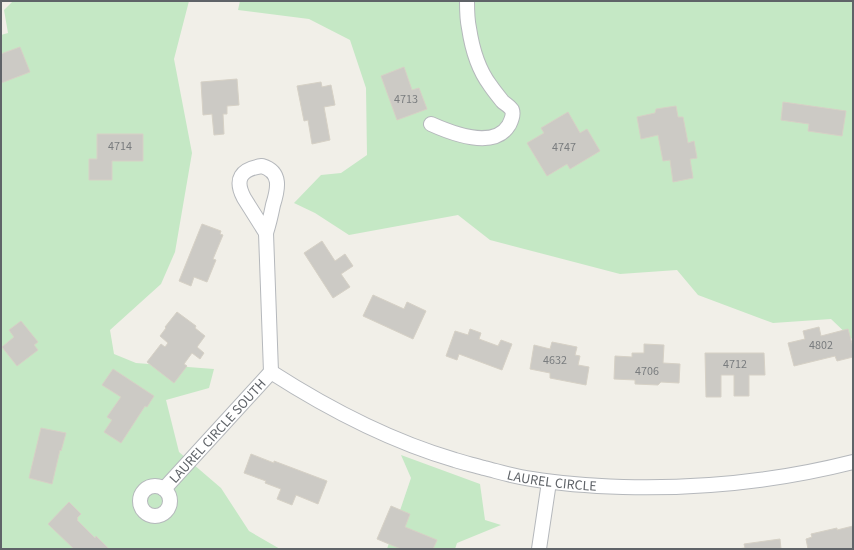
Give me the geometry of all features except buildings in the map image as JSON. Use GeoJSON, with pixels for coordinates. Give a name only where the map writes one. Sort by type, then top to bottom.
{"type":"FeatureCollection","features":[{"type":"Feature","properties":{"kind":"street"},"geometry":{"type":"LineString","coordinates":[[431,124],[444,130],[469,137],[481,138],[500,134],[504,131],[513,116],[512,110],[489,84],[477,58],[468,27],[467,1]]}},
{"type":"Feature","properties":{"kind":"street"},"geometry":{"type":"LineString","coordinates":[[266,233],[271,372]]}},
{"type":"Feature","properties":{"kind":"street","name":"LAUREL CIRCLE"},"geometry":{"type":"LineString","coordinates":[[271,372],[316,400],[404,442],[454,460],[530,479],[549,482],[660,488],[709,485],[772,478],[853,462]]}},
{"type":"Feature","properties":{"kind":"street","name":"LAUREL CIRCLE SOUTH"},"geometry":{"type":"LineString","coordinates":[[164,489],[271,372]]}},
{"type":"Feature","properties":{"kind":"street"},"geometry":{"type":"LineString","coordinates":[[540,549],[549,482]]}},
{"type":"Feature","properties":{"kind":"green space"},"geometry":{"type":"Polygon","coordinates":[[[13,1],[189,1],[174,59],[192,153],[175,252],[161,284],[110,330],[114,354],[136,363],[214,369],[209,388],[166,400],[179,452],[221,488],[249,531],[280,549],[1,549],[1,35],[8,33],[4,10],[13,1]]]}},
{"type":"Feature","properties":{"kind":"green space"},"geometry":{"type":"Polygon","coordinates":[[[240,1],[853,1],[853,340],[831,319],[773,323],[698,295],[677,270],[620,274],[490,240],[458,215],[349,235],[315,213],[294,203],[321,175],[341,173],[367,155],[366,88],[350,40],[309,19],[238,10],[240,1]]]}},
{"type":"Feature","properties":{"kind":"green space"},"geometry":{"type":"Polygon","coordinates":[[[401,455],[480,484],[485,520],[501,525],[457,543],[455,549],[387,549],[411,478],[401,455]]]}}]}
